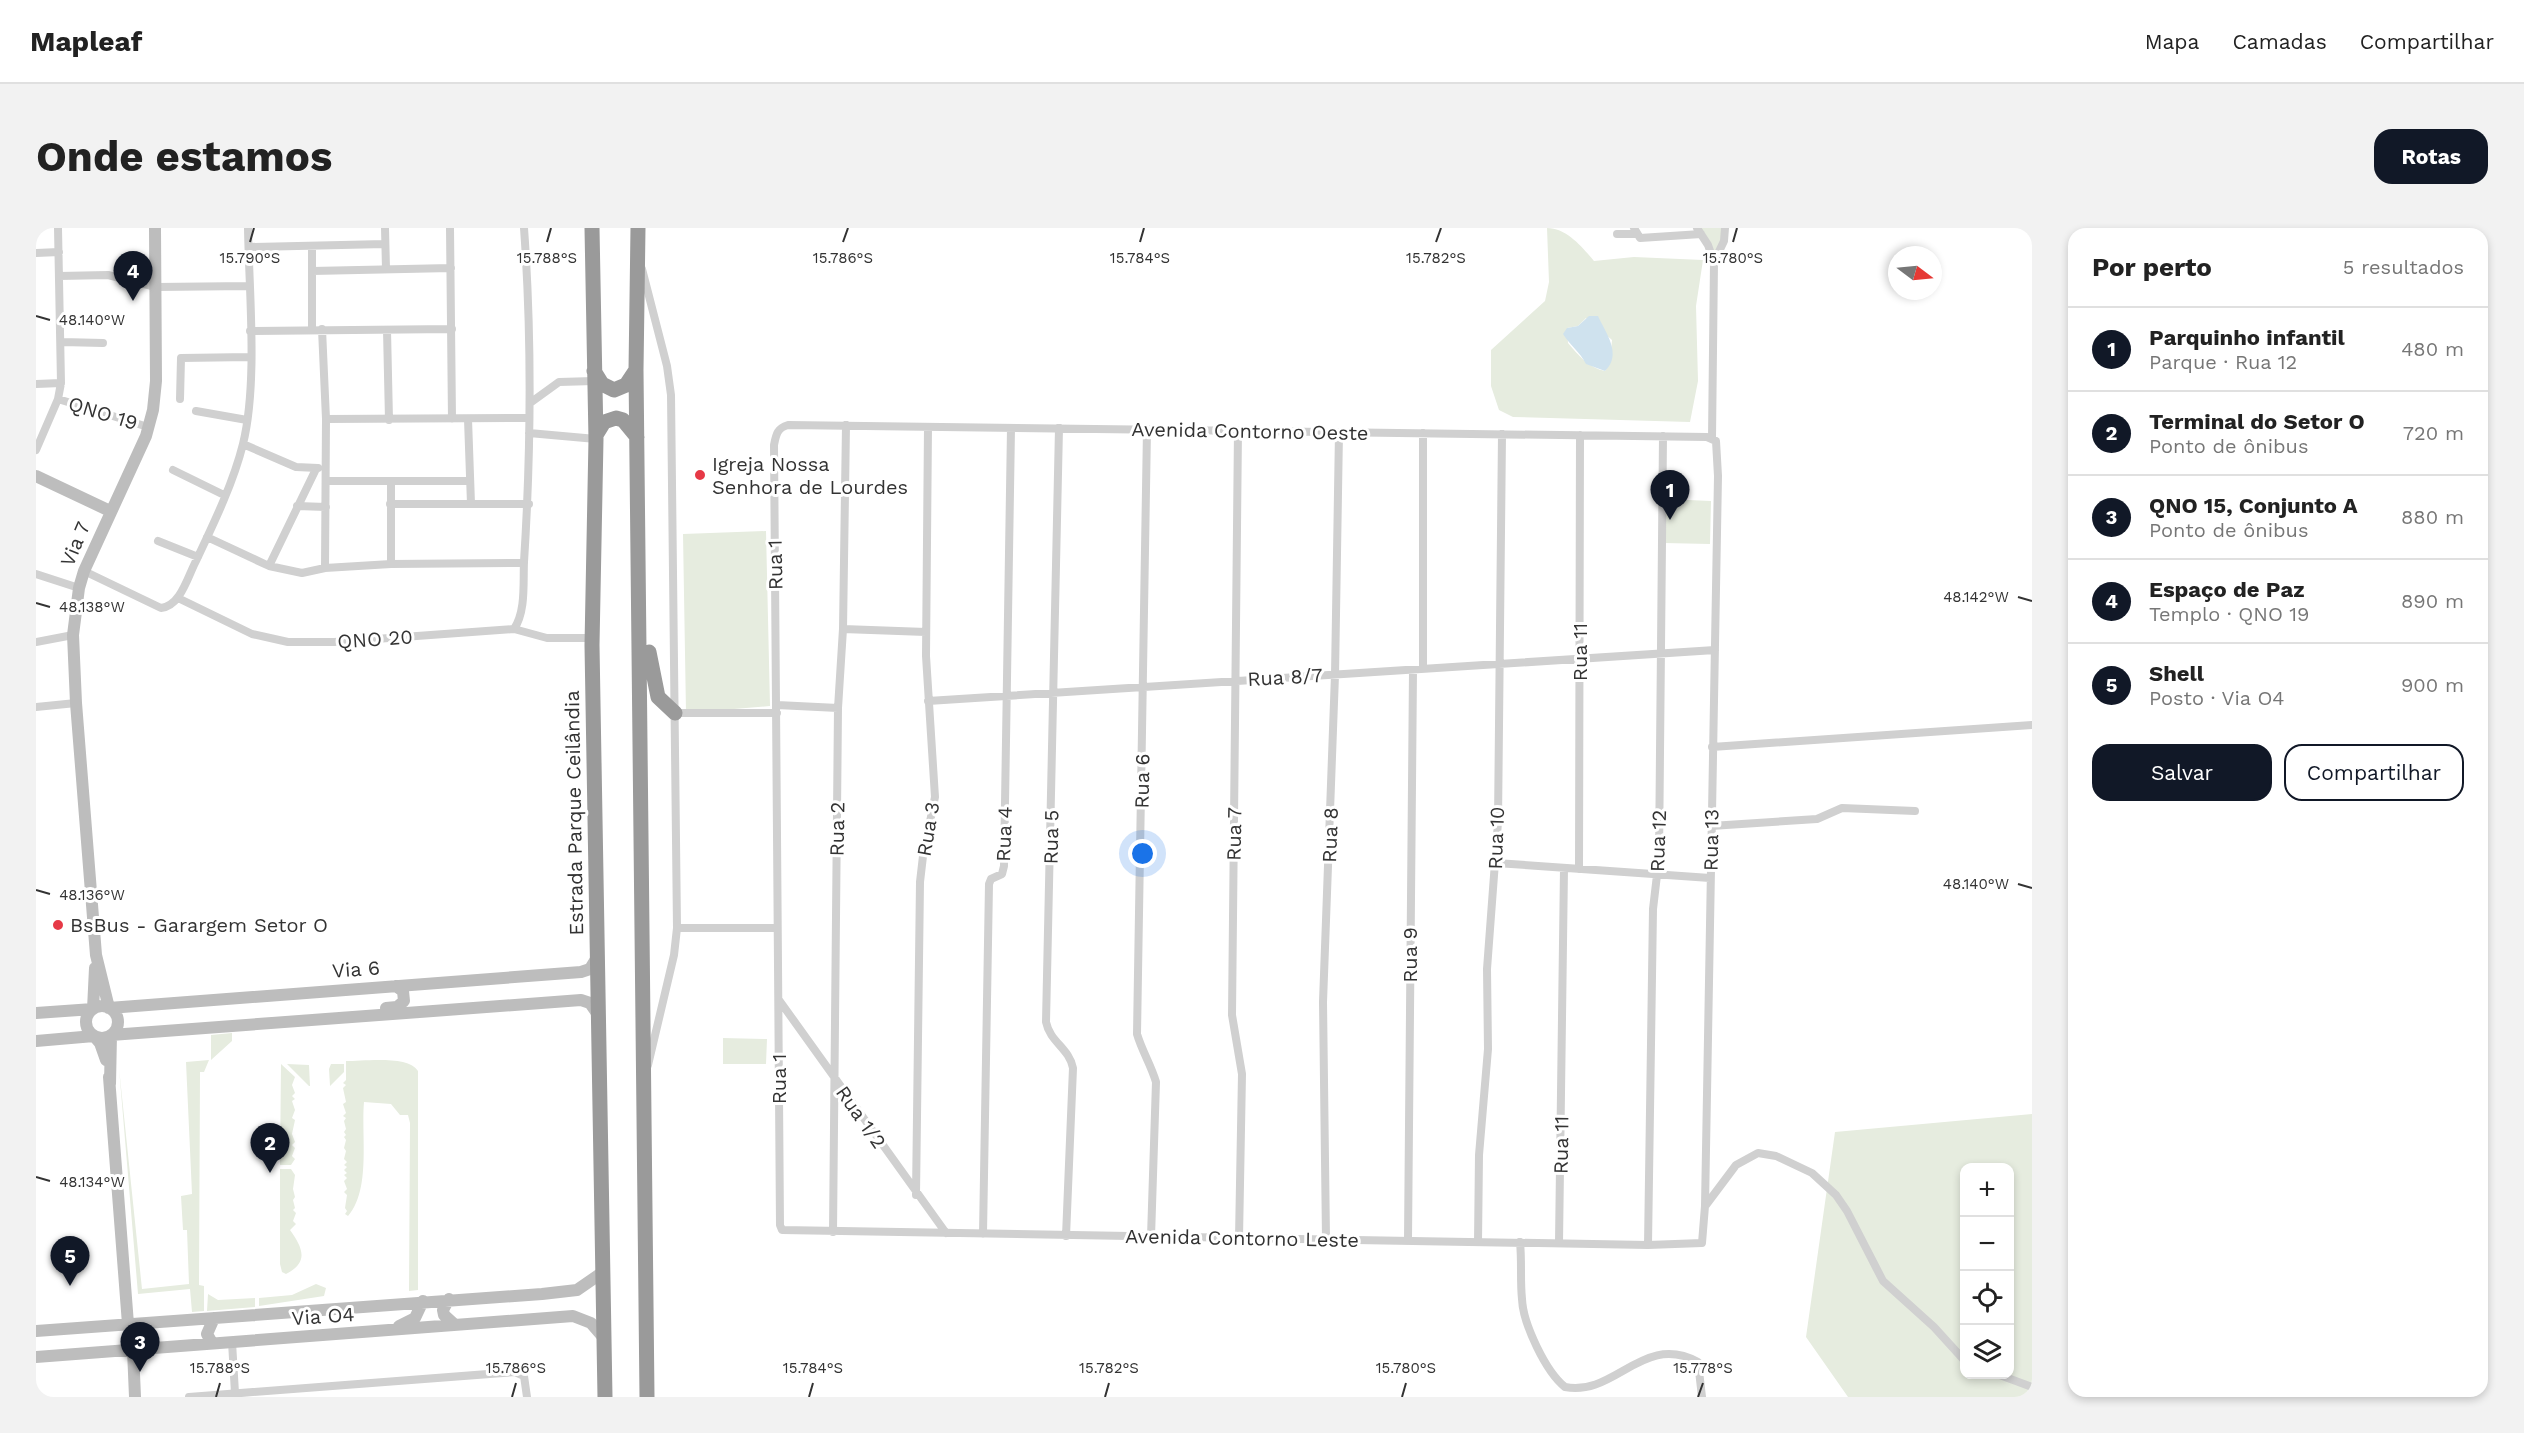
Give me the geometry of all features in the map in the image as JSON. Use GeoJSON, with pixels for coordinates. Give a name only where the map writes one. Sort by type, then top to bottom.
{"type":"FeatureCollection","features":[{"type":"Feature","properties":{"kind":"highway","name":"Estrada Parque Ceilândia"},"geometry":{"type":"LineString","coordinates":[[591,228],[596,437],[592,638],[605,1397]]}},
{"type":"Feature","properties":{"kind":"highway"},"geometry":{"type":"LineString","coordinates":[[638,228],[636,370],[641,610],[647,1397]]}},
{"type":"Feature","properties":{"kind":"highway"},"geometry":{"type":"LineString","coordinates":[[594,376],[602,384],[614,390],[626,385],[636,370]]}},
{"type":"Feature","properties":{"kind":"highway"},"geometry":{"type":"LineString","coordinates":[[596,437],[604,422],[616,418],[623,420],[637,437]]}},
{"type":"Feature","properties":{"kind":"highway"},"geometry":{"type":"LineString","coordinates":[[641,610],[658,697],[675,713]]}},
{"type":"Feature","properties":{"kind":"main road","name":"Via 7"},"geometry":{"type":"LineString","coordinates":[[93,1009],[96,955],[75,703],[73,635],[79,588],[84,571],[148,427],[156,381],[155,228]]}},
{"type":"Feature","properties":{"kind":"main road"},"geometry":{"type":"LineString","coordinates":[[36,476],[110,511]]}},
{"type":"Feature","properties":{"kind":"main road","name":"Via 7"},"geometry":{"type":"LineString","coordinates":[[96,955],[109,1008]]}},
{"type":"Feature","properties":{"kind":"main road","name":"Via 6"},"geometry":{"type":"LineString","coordinates":[[109,1008],[581,972],[590,969],[598,956]]}},
{"type":"Feature","properties":{"kind":"main road"},"geometry":{"type":"LineString","coordinates":[[305,1020],[333,1012],[397,1007],[402,1003],[404,994],[396,986]]}},
{"type":"Feature","properties":{"kind":"main road"},"geometry":{"type":"LineString","coordinates":[[36,1041],[94,1036],[100,1038],[111,1035],[581,1000],[590,1003],[599,1016]]}},
{"type":"Feature","properties":{"kind":"main road"},"geometry":{"type":"LineString","coordinates":[[36,1013],[109,1008],[118,1021],[111,1035],[110,1084]]}},
{"type":"Feature","properties":{"kind":"main road"},"geometry":{"type":"LineString","coordinates":[[93,1009],[86,1023],[105,1052],[110,1084],[128,1324]]}},
{"type":"Feature","properties":{"kind":"main road","name":"Via O4"},"geometry":{"type":"LineString","coordinates":[[36,1331],[577,1290],[603,1272]]}},
{"type":"Feature","properties":{"kind":"main road"},"geometry":{"type":"LineString","coordinates":[[449,1299],[445,1304],[444,1315],[454,1325]]}},
{"type":"Feature","properties":{"kind":"main road"},"geometry":{"type":"LineString","coordinates":[[389,1330],[415,1318],[423,1301]]}},
{"type":"Feature","properties":{"kind":"main road","name":"Via O4"},"geometry":{"type":"LineString","coordinates":[[36,1357],[573,1316],[591,1323],[604,1338]]}},
{"type":"Feature","properties":{"kind":"main road"},"geometry":{"type":"LineString","coordinates":[[212,1343],[207,1334],[214,1318]]}},
{"type":"Feature","properties":{"kind":"main road"},"geometry":{"type":"LineString","coordinates":[[133,1350],[135,1397]]}},
{"type":"Feature","properties":{"kind":"street","name":"QNO 19"},"geometry":{"type":"LineString","coordinates":[[36,450],[58,399],[61,383],[58,228]]}},
{"type":"Feature","properties":{"kind":"street"},"geometry":{"type":"LineString","coordinates":[[84,571],[161,608],[169,607],[178,598],[198,557],[243,444],[247,420],[250,357],[248,228]]}},
{"type":"Feature","properties":{"kind":"street"},"geometry":{"type":"LineString","coordinates":[[385,228],[386,269]]}},
{"type":"Feature","properties":{"kind":"street"},"geometry":{"type":"LineString","coordinates":[[450,228],[452,418]]}},
{"type":"Feature","properties":{"kind":"street"},"geometry":{"type":"LineString","coordinates":[[514,629],[522,603],[529,504],[529,295],[524,228]]}},
{"type":"Feature","properties":{"kind":"street"},"geometry":{"type":"LineString","coordinates":[[1714,262],[1724,241],[1725,228]]}},
{"type":"Feature","properties":{"kind":"street"},"geometry":{"type":"LineString","coordinates":[[1617,234],[1635,231],[1640,238],[1699,231],[1714,262]]}},
{"type":"Feature","properties":{"kind":"street"},"geometry":{"type":"LineString","coordinates":[[249,247],[385,244]]}},
{"type":"Feature","properties":{"kind":"street"},"geometry":{"type":"LineString","coordinates":[[312,247],[312,328]]}},
{"type":"Feature","properties":{"kind":"street"},"geometry":{"type":"LineString","coordinates":[[36,253],[59,252]]}},
{"type":"Feature","properties":{"kind":"street"},"geometry":{"type":"LineString","coordinates":[[639,254],[667,366],[671,395],[677,928],[675,956],[645,1077]]}},
{"type":"Feature","properties":{"kind":"street","name":"Rua 13"},"geometry":{"type":"LineString","coordinates":[[1702,1244],[1705,1206],[1718,456],[1718,447],[1712,438],[1714,262]]}},
{"type":"Feature","properties":{"kind":"street"},"geometry":{"type":"LineString","coordinates":[[312,271],[451,268]]}},
{"type":"Feature","properties":{"kind":"street"},"geometry":{"type":"LineString","coordinates":[[59,276],[108,275],[156,287],[249,286]]}},
{"type":"Feature","properties":{"kind":"street"},"geometry":{"type":"LineString","coordinates":[[250,331],[312,328],[452,329]]}},
{"type":"Feature","properties":{"kind":"street"},"geometry":{"type":"LineString","coordinates":[[322,329],[326,419],[325,568]]}},
{"type":"Feature","properties":{"kind":"street"},"geometry":{"type":"LineString","coordinates":[[387,330],[389,420]]}},
{"type":"Feature","properties":{"kind":"street"},"geometry":{"type":"LineString","coordinates":[[62,342],[103,343]]}},
{"type":"Feature","properties":{"kind":"street"},"geometry":{"type":"LineString","coordinates":[[180,399],[182,358],[250,357]]}},
{"type":"Feature","properties":{"kind":"street"},"geometry":{"type":"LineString","coordinates":[[530,403],[559,382],[594,376]]}},
{"type":"Feature","properties":{"kind":"street","name":"QNO 19"},"geometry":{"type":"LineString","coordinates":[[36,384],[61,383]]}},
{"type":"Feature","properties":{"kind":"street","name":"QNO 19"},"geometry":{"type":"LineString","coordinates":[[58,399],[148,427]]}},
{"type":"Feature","properties":{"kind":"street"},"geometry":{"type":"LineString","coordinates":[[196,411],[247,420]]}},
{"type":"Feature","properties":{"kind":"street"},"geometry":{"type":"LineString","coordinates":[[326,419],[530,418]]}},
{"type":"Feature","properties":{"kind":"street"},"geometry":{"type":"LineString","coordinates":[[468,419],[471,504]]}},
{"type":"Feature","properties":{"kind":"street","name":"Avenida Contorno Oeste"},"geometry":{"type":"LineString","coordinates":[[788,425],[1712,438]]}},
{"type":"Feature","properties":{"kind":"street","name":"Rua 1"},"geometry":{"type":"LineString","coordinates":[[782,1230],[780,1225],[774,445],[777,432],[781,427],[788,425]]}},
{"type":"Feature","properties":{"kind":"street","name":"Rua 2"},"geometry":{"type":"LineString","coordinates":[[833,1232],[838,708],[843,629],[846,425]]}},
{"type":"Feature","properties":{"kind":"street","name":"Rua 3"},"geometry":{"type":"LineString","coordinates":[[916,1195],[920,882],[922,856],[935,797],[926,632],[928,427]]}},
{"type":"Feature","properties":{"kind":"street","name":"Rua 4"},"geometry":{"type":"LineString","coordinates":[[983,1234],[988,884],[991,879],[1002,874],[1004,866],[1011,428]]}},
{"type":"Feature","properties":{"kind":"street","name":"Rua 5"},"geometry":{"type":"LineString","coordinates":[[1059,428],[1046,1022],[1049,1035],[1071,1056],[1073,1068],[1066,1236]]}},
{"type":"Feature","properties":{"kind":"street","name":"Rua 6"},"geometry":{"type":"LineString","coordinates":[[1147,429],[1137,1034],[1141,1050],[1151,1065],[1156,1082],[1151,1237]]}},
{"type":"Feature","properties":{"kind":"street","name":"Rua 7"},"geometry":{"type":"LineString","coordinates":[[1239,430],[1232,1015],[1242,1074],[1239,1238]]}},
{"type":"Feature","properties":{"kind":"street","name":"Rua 8"},"geometry":{"type":"LineString","coordinates":[[1326,1238],[1323,1002],[1335,675],[1339,432]]}},
{"type":"Feature","properties":{"kind":"street"},"geometry":{"type":"LineString","coordinates":[[529,433],[596,437]]}},
{"type":"Feature","properties":{"kind":"street"},"geometry":{"type":"LineString","coordinates":[[1423,433],[1423,669]]}},
{"type":"Feature","properties":{"kind":"street","name":"Rua 10"},"geometry":{"type":"LineString","coordinates":[[1478,1242],[1479,1155],[1488,1049],[1486,969],[1496,863],[1502,434]]}},
{"type":"Feature","properties":{"kind":"street","name":"Rua 11"},"geometry":{"type":"LineString","coordinates":[[1580,435],[1580,869]]}},
{"type":"Feature","properties":{"kind":"street","name":"Rua 12"},"geometry":{"type":"LineString","coordinates":[[1648,1245],[1652,921],[1657,875],[1663,436]]}},
{"type":"Feature","properties":{"kind":"street"},"geometry":{"type":"LineString","coordinates":[[243,444],[296,467],[316,469],[325,467]]}},
{"type":"Feature","properties":{"kind":"street"},"geometry":{"type":"LineString","coordinates":[[269,566],[316,469]]}},
{"type":"Feature","properties":{"kind":"street"},"geometry":{"type":"LineString","coordinates":[[173,470],[224,495]]}},
{"type":"Feature","properties":{"kind":"street"},"geometry":{"type":"LineString","coordinates":[[391,481],[391,564]]}},
{"type":"Feature","properties":{"kind":"street"},"geometry":{"type":"LineString","coordinates":[[326,482],[470,481]]}},
{"type":"Feature","properties":{"kind":"street"},"geometry":{"type":"LineString","coordinates":[[390,504],[529,504]]}},
{"type":"Feature","properties":{"kind":"street"},"geometry":{"type":"LineString","coordinates":[[297,506],[326,507]]}},
{"type":"Feature","properties":{"kind":"street"},"geometry":{"type":"LineString","coordinates":[[207,537],[282,571],[302,573],[325,568],[391,564],[524,563]]}},
{"type":"Feature","properties":{"kind":"street"},"geometry":{"type":"LineString","coordinates":[[158,541],[198,557]]}},
{"type":"Feature","properties":{"kind":"street"},"geometry":{"type":"LineString","coordinates":[[36,574],[79,588]]}},
{"type":"Feature","properties":{"kind":"street","name":"QNO 20"},"geometry":{"type":"LineString","coordinates":[[178,598],[252,634],[288,642],[334,642],[514,629],[547,638],[592,638]]}},
{"type":"Feature","properties":{"kind":"street"},"geometry":{"type":"LineString","coordinates":[[843,629],[926,632]]}},
{"type":"Feature","properties":{"kind":"street"},"geometry":{"type":"LineString","coordinates":[[36,642],[73,635]]}},
{"type":"Feature","properties":{"kind":"street","name":"Rua 8/7"},"geometry":{"type":"LineString","coordinates":[[928,701],[1715,650]]}},
{"type":"Feature","properties":{"kind":"street","name":"Rua 9"},"geometry":{"type":"LineString","coordinates":[[1408,1240],[1413,670]]}},
{"type":"Feature","properties":{"kind":"street"},"geometry":{"type":"LineString","coordinates":[[36,707],[75,703]]}},
{"type":"Feature","properties":{"kind":"street"},"geometry":{"type":"LineString","coordinates":[[675,713],[838,708]]}},
{"type":"Feature","properties":{"kind":"street"},"geometry":{"type":"LineString","coordinates":[[1712,747],[2032,725]]}},
{"type":"Feature","properties":{"kind":"street"},"geometry":{"type":"LineString","coordinates":[[1711,826],[1817,819],[1842,808],[1915,812]]}},
{"type":"Feature","properties":{"kind":"street"},"geometry":{"type":"LineString","coordinates":[[1496,863],[1710,878]]}},
{"type":"Feature","properties":{"kind":"street","name":"Rua 11"},"geometry":{"type":"LineString","coordinates":[[1559,1243],[1564,868]]}},
{"type":"Feature","properties":{"kind":"street"},"geometry":{"type":"LineString","coordinates":[[677,928],[777,928]]}},
{"type":"Feature","properties":{"kind":"street","name":"Rua 1/2"},"geometry":{"type":"LineString","coordinates":[[779,1000],[916,1195],[946,1233]]}},
{"type":"Feature","properties":{"kind":"street"},"geometry":{"type":"LineString","coordinates":[[1705,1206],[1736,1165],[1758,1153],[1776,1156],[1812,1173],[1836,1195],[1847,1211],[1882,1281],[1934,1327],[1960,1355]]}},
{"type":"Feature","properties":{"kind":"street","name":"Avenida Contorno Leste"},"geometry":{"type":"LineString","coordinates":[[782,1230],[1648,1245],[1702,1244]]}},
{"type":"Feature","properties":{"kind":"street"},"geometry":{"type":"LineString","coordinates":[[1520,1242],[1522,1301],[1532,1336],[1556,1380],[1570,1389]]}},
{"type":"Feature","properties":{"kind":"street"},"geometry":{"type":"LineString","coordinates":[[232,1342],[235,1394]]}},
{"type":"Feature","properties":{"kind":"street"},"geometry":{"type":"LineString","coordinates":[[1563,1397],[1570,1389],[1595,1385],[1655,1354],[1676,1354],[1698,1362],[1702,1397]]}},
{"type":"Feature","properties":{"kind":"street"},"geometry":{"type":"LineString","coordinates":[[189,1397],[515,1372],[524,1376],[527,1397]]}},
{"type":"Feature","properties":{"kind":"street"},"geometry":{"type":"LineString","coordinates":[[2010,1379],[2032,1387]]}},
{"type":"Feature","properties":{"kind":"shaded area"},"geometry":{"type":"Polygon","coordinates":[[[1547,228],[1568,235],[1594,261],[1634,257],[1703,260],[1696,306],[1698,381],[1690,422],[1513,417],[1499,410],[1491,386],[1491,350],[1545,301],[1549,282],[1547,228]],[[1586,318],[1578,326],[1567,328],[1568,343],[1589,364],[1605,371],[1610,363],[1612,340],[1586,318]]]}},
{"type":"Feature","properties":{"kind":"shaded area"},"geometry":{"type":"Polygon","coordinates":[[[1697,228],[1725,228],[1714,262],[1697,228]]]}},
{"type":"Feature","properties":{"kind":"shaded area"},"geometry":{"type":"Polygon","coordinates":[[[1665,499],[1711,501],[1710,544],[1664,543],[1665,499]]]}},
{"type":"Feature","properties":{"kind":"shaded area"},"geometry":{"type":"Polygon","coordinates":[[[766,531],[770,706],[686,713],[683,534],[766,531]]]}},
{"type":"Feature","properties":{"kind":"shaded area"},"geometry":{"type":"Polygon","coordinates":[[[232,1033],[232,1041],[211,1060],[211,1035],[232,1033]]]}},
{"type":"Feature","properties":{"kind":"shaded area"},"geometry":{"type":"Polygon","coordinates":[[[723,1038],[767,1039],[766,1064],[723,1064],[723,1038]]]}},
{"type":"Feature","properties":{"kind":"shaded area"},"geometry":{"type":"Polygon","coordinates":[[[209,1060],[204,1072],[200,1072],[199,1285],[204,1286],[204,1311],[192,1312],[190,1289],[138,1294],[119,1068],[142,1289],[189,1284],[187,1230],[183,1230],[181,1196],[192,1194],[186,1062],[209,1060]]]}},
{"type":"Feature","properties":{"kind":"shaded area"},"geometry":{"type":"Polygon","coordinates":[[[346,1061],[396,1061],[413,1066],[418,1071],[418,1290],[409,1291],[410,1123],[408,1115],[400,1115],[391,1104],[364,1102],[364,1162],[360,1192],[348,1216],[345,1214],[347,1195],[344,1192],[347,1189],[344,1181],[347,1178],[344,1175],[347,1173],[344,1170],[347,1167],[344,1165],[347,1162],[344,1159],[346,1129],[344,1121],[346,1118],[343,1116],[346,1113],[343,1104],[346,1102],[343,1088],[346,1085],[343,1083],[346,1080],[346,1061]]]}},
{"type":"Feature","properties":{"kind":"shaded area"},"geometry":{"type":"Polygon","coordinates":[[[281,1064],[295,1077],[292,1085],[295,1093],[292,1096],[295,1099],[292,1101],[295,1110],[292,1118],[295,1120],[292,1134],[295,1142],[292,1145],[295,1148],[292,1156],[295,1159],[291,1165],[280,1165],[281,1064]]]}},
{"type":"Feature","properties":{"kind":"shaded area"},"geometry":{"type":"Polygon","coordinates":[[[287,1064],[309,1065],[310,1086],[309,1086],[287,1064]]]}},
{"type":"Feature","properties":{"kind":"shaded area"},"geometry":{"type":"Polygon","coordinates":[[[331,1064],[344,1064],[344,1072],[330,1086],[329,1069],[331,1064]]]}},
{"type":"Feature","properties":{"kind":"shaded area"},"geometry":{"type":"Polygon","coordinates":[[[2032,1114],[2032,1397],[1848,1397],[1806,1337],[1835,1132],[2032,1114]]]}},
{"type":"Feature","properties":{"kind":"shaded area"},"geometry":{"type":"Polygon","coordinates":[[[280,1169],[291,1169],[295,1175],[293,1200],[295,1208],[293,1210],[296,1213],[293,1221],[296,1224],[290,1230],[302,1254],[294,1269],[286,1274],[282,1272],[280,1264],[280,1169]]]}},
{"type":"Feature","properties":{"kind":"shaded area"},"geometry":{"type":"Polygon","coordinates":[[[316,1284],[326,1288],[324,1296],[259,1306],[259,1298],[292,1295],[316,1284]]]}},
{"type":"Feature","properties":{"kind":"shaded area"},"geometry":{"type":"Polygon","coordinates":[[[208,1294],[218,1300],[255,1298],[255,1307],[207,1311],[208,1294]]]}},
{"type":"Feature","properties":{"kind":"water"},"geometry":{"type":"Polygon","coordinates":[[[1589,316],[1598,316],[1611,343],[1612,357],[1605,371],[1586,364],[1563,334],[1567,328],[1578,326],[1589,316]]]}},
{"type":"Feature","properties":{"kind":"place","name":"Espaço de Paz"},"geometry":{"type":"Point","coordinates":[133,301]}},
{"type":"Feature","properties":{"kind":"place","name":"Igreja Nossa Senhora de Lourdes"},"geometry":{"type":"Point","coordinates":[700,475]}},
{"type":"Feature","properties":{"kind":"place","name":"Parquinho infantil"},"geometry":{"type":"Point","coordinates":[1670,520]}},
{"type":"Feature","properties":{"kind":"place","name":"BsBus - Garargem Setor O"},"geometry":{"type":"Point","coordinates":[58,925]}},
{"type":"Feature","properties":{"kind":"place","name":"Terminal do Setor O"},"geometry":{"type":"Point","coordinates":[270,1173]}},
{"type":"Feature","properties":{"kind":"place","name":"Shell"},"geometry":{"type":"Point","coordinates":[70,1286]}},
{"type":"Feature","properties":{"kind":"place","name":"QNO 15, Conjunto A"},"geometry":{"type":"Point","coordinates":[140,1372]}}]}
